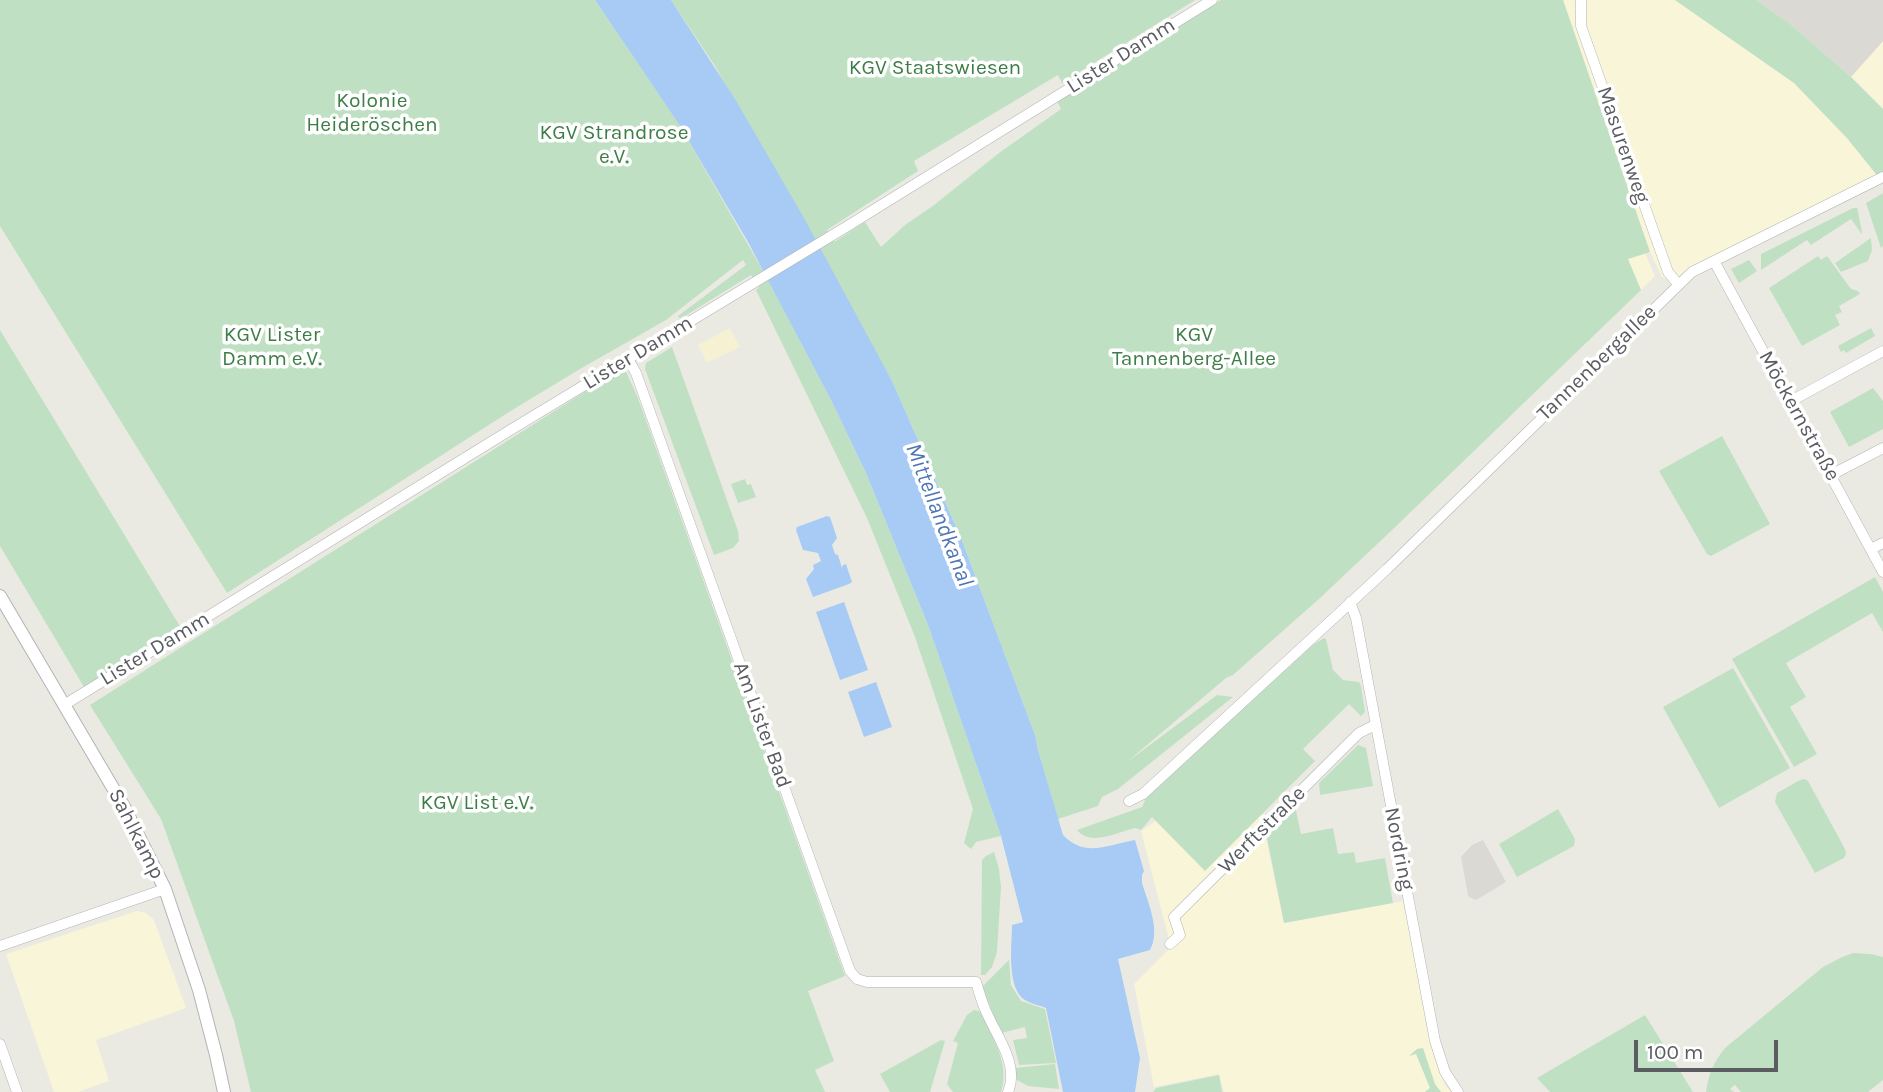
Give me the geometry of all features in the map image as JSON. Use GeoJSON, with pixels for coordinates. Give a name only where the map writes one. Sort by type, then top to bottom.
{"type":"FeatureCollection","features":[{"type":"Feature","properties":{"kind":"street","name":"Lister Damm"},"geometry":{"type":"LineString","coordinates":[[64,705],[832,236],[1212,0]]}},
{"type":"Feature","properties":{"kind":"street","name":"Masurenweg"},"geometry":{"type":"LineString","coordinates":[[1581,1],[1581,26],[1668,272],[1678,284]]}},
{"type":"Feature","properties":{"kind":"street","name":"Tannenbergallee"},"geometry":{"type":"LineString","coordinates":[[1129,801],[1143,794],[1336,616],[1692,272],[1883,177]]}},
{"type":"Feature","properties":{"kind":"street","name":"Möckernstraße"},"geometry":{"type":"LineString","coordinates":[[1714,261],[1883,572]]}},
{"type":"Feature","properties":{"kind":"street"},"geometry":{"type":"LineString","coordinates":[[1791,401],[1883,351]]}},
{"type":"Feature","properties":{"kind":"street","name":"Am Lister Bad"},"geometry":{"type":"LineString","coordinates":[[628,359],[850,971],[857,979],[867,982],[976,982],[984,1007],[1008,1057],[1012,1073],[1008,1092]]}},
{"type":"Feature","properties":{"kind":"street"},"geometry":{"type":"LineString","coordinates":[[1831,475],[1883,448]]}},
{"type":"Feature","properties":{"kind":"street"},"geometry":{"type":"LineString","coordinates":[[1871,550],[1883,543]]}},
{"type":"Feature","properties":{"kind":"street","name":"Sahlkamp"},"geometry":{"type":"LineString","coordinates":[[0,596],[123,804],[165,889],[199,990],[224,1092]]}},
{"type":"Feature","properties":{"kind":"street","name":"Nordring"},"geometry":{"type":"LineString","coordinates":[[1350,602],[1356,618],[1435,1041],[1445,1072],[1458,1092]]}},
{"type":"Feature","properties":{"kind":"street","name":"Werftstraße"},"geometry":{"type":"LineString","coordinates":[[1170,944],[1180,935],[1174,918],[1359,733],[1375,725]]}},
{"type":"Feature","properties":{"kind":"street"},"geometry":{"type":"LineString","coordinates":[[0,946],[165,889]]}},
{"type":"Feature","properties":{"kind":"street"},"geometry":{"type":"LineString","coordinates":[[0,1044],[17,1092]]}},
{"type":"Feature","properties":{"kind":"shaded area"},"geometry":{"type":"Polygon","coordinates":[[[1563,0],[1675,0],[1794,83],[1847,138],[1880,179],[1678,284],[1662,277],[1650,252],[1563,0]]]}},
{"type":"Feature","properties":{"kind":"shaded area"},"geometry":{"type":"Polygon","coordinates":[[[1756,0],[1883,0],[1883,41],[1851,77],[1789,23],[1756,0]]]}},
{"type":"Feature","properties":{"kind":"shaded area"},"geometry":{"type":"Polygon","coordinates":[[[1883,41],[1883,109],[1851,77],[1883,41]]]}},
{"type":"Feature","properties":{"kind":"shaded area"},"geometry":{"type":"Polygon","coordinates":[[[1645,253],[1655,276],[1641,290],[1627,259],[1645,253]]]}},
{"type":"Feature","properties":{"kind":"shaded area"},"geometry":{"type":"Polygon","coordinates":[[[1261,815],[1284,923],[1403,901],[1432,1045],[1445,1085],[1451,1092],[1224,1092],[1219,1074],[1154,1087],[1134,984],[1171,947],[1141,831],[1156,821],[1205,870],[1261,815]]]}},
{"type":"Feature","properties":{"kind":"shaded area"},"geometry":{"type":"Polygon","coordinates":[[[1483,840],[1506,882],[1476,900],[1468,895],[1461,857],[1472,845],[1483,840]]]}},
{"type":"Feature","properties":{"kind":"shaded area"},"geometry":{"type":"Polygon","coordinates":[[[137,911],[146,913],[154,920],[186,1008],[96,1040],[109,1081],[78,1092],[54,1092],[6,954],[137,911]]]}},
{"type":"Feature","properties":{"kind":"green space","name":"KGV Lister Damm e.V."},"geometry":{"type":"Polygon","coordinates":[[[0,0],[595,0],[680,126],[770,283],[831,400],[866,473],[928,625],[1001,836],[976,842],[971,849],[964,843],[973,809],[915,637],[867,518],[756,290],[759,287],[751,275],[680,319],[678,316],[746,265],[743,260],[666,320],[509,412],[227,593],[0,226],[0,0]]]}},
{"type":"Feature","properties":{"kind":"green space","name":"KGV Tannenberg-Allee"},"geometry":{"type":"Polygon","coordinates":[[[671,0],[1195,0],[1062,83],[1058,75],[914,161],[918,171],[827,230],[834,242],[865,222],[881,247],[905,225],[1061,109],[1056,99],[1221,0],[1563,0],[1650,252],[1628,259],[1641,290],[1319,599],[1233,675],[1226,678],[1127,762],[1217,695],[1233,697],[1118,789],[1102,797],[1098,806],[1058,819],[1035,735],[961,538],[892,381],[715,66],[671,0]]]}},
{"type":"Feature","properties":{"kind":"green space"},"geometry":{"type":"Polygon","coordinates":[[[1675,0],[1756,0],[1789,23],[1883,109],[1883,179],[1880,179],[1847,138],[1794,83],[1675,0]]]}},
{"type":"Feature","properties":{"kind":"green space"},"geometry":{"type":"Polygon","coordinates":[[[1883,193],[1883,246],[1881,248],[1866,203],[1883,193]]]}},
{"type":"Feature","properties":{"kind":"green space"},"geometry":{"type":"Polygon","coordinates":[[[1857,208],[1862,233],[1851,219],[1811,245],[1807,240],[1761,270],[1761,254],[1857,208]]]}},
{"type":"Feature","properties":{"kind":"green space"},"geometry":{"type":"Polygon","coordinates":[[[1871,238],[1872,250],[1868,261],[1841,272],[1835,263],[1871,238]]]}},
{"type":"Feature","properties":{"kind":"green space"},"geometry":{"type":"Polygon","coordinates":[[[1818,256],[1821,260],[1827,256],[1851,289],[1860,294],[1839,306],[1842,312],[1835,315],[1840,325],[1802,346],[1769,288],[1818,256]]]}},
{"type":"Feature","properties":{"kind":"green space"},"geometry":{"type":"Polygon","coordinates":[[[1749,260],[1757,271],[1739,283],[1731,269],[1749,260]]]}},
{"type":"Feature","properties":{"kind":"green space"},"geometry":{"type":"Polygon","coordinates":[[[1871,328],[1875,336],[1846,353],[1844,350],[1841,352],[1838,346],[1871,328]]]}},
{"type":"Feature","properties":{"kind":"green space"},"geometry":{"type":"Polygon","coordinates":[[[0,330],[181,628],[84,687],[0,546],[0,330]]]}},
{"type":"Feature","properties":{"kind":"green space"},"geometry":{"type":"Polygon","coordinates":[[[672,347],[738,531],[739,541],[733,548],[714,555],[645,369],[646,363],[672,347]]]}},
{"type":"Feature","properties":{"kind":"green space","name":"KGV List e.V."},"geometry":{"type":"Polygon","coordinates":[[[624,367],[638,398],[845,976],[808,991],[834,1061],[815,1070],[825,1092],[251,1092],[234,1021],[161,819],[90,705],[624,367]]]}},
{"type":"Feature","properties":{"kind":"green space"},"geometry":{"type":"Polygon","coordinates":[[[1873,388],[1883,401],[1883,429],[1849,447],[1830,412],[1873,388]]]}},
{"type":"Feature","properties":{"kind":"green space"},"geometry":{"type":"Polygon","coordinates":[[[1722,436],[1770,524],[1711,556],[1707,554],[1659,471],[1722,436]]]}},
{"type":"Feature","properties":{"kind":"green space"},"geometry":{"type":"Polygon","coordinates":[[[745,479],[747,485],[751,484],[756,497],[738,503],[731,484],[745,479]]]}},
{"type":"Feature","properties":{"kind":"green space"},"geometry":{"type":"Polygon","coordinates":[[[1875,577],[1883,592],[1883,632],[1872,613],[1786,663],[1806,697],[1790,707],[1817,754],[1794,767],[1732,659],[1875,577]]]}},
{"type":"Feature","properties":{"kind":"green space"},"geometry":{"type":"Polygon","coordinates":[[[1324,638],[1333,670],[1343,680],[1359,682],[1365,712],[1361,716],[1349,704],[1303,749],[1315,761],[1205,871],[1152,817],[1141,830],[1135,828],[1105,837],[1089,837],[1077,830],[1142,807],[1145,800],[1143,798],[1314,644],[1324,638]]]}},
{"type":"Feature","properties":{"kind":"green space"},"geometry":{"type":"Polygon","coordinates":[[[1733,668],[1790,768],[1719,808],[1663,707],[1733,668]]]}},
{"type":"Feature","properties":{"kind":"green space"},"geometry":{"type":"Polygon","coordinates":[[[1358,745],[1366,748],[1373,786],[1320,795],[1319,783],[1358,745]]]}},
{"type":"Feature","properties":{"kind":"green space"},"geometry":{"type":"Polygon","coordinates":[[[1805,779],[1846,854],[1844,858],[1815,873],[1775,802],[1777,793],[1805,779]]]}},
{"type":"Feature","properties":{"kind":"green space"},"geometry":{"type":"Polygon","coordinates":[[[1295,806],[1301,834],[1333,828],[1338,854],[1354,852],[1356,863],[1385,858],[1393,903],[1284,923],[1266,833],[1295,806]]]}},
{"type":"Feature","properties":{"kind":"green space"},"geometry":{"type":"Polygon","coordinates":[[[1558,809],[1575,839],[1574,846],[1517,877],[1499,844],[1558,809]]]}},
{"type":"Feature","properties":{"kind":"green space"},"geometry":{"type":"Polygon","coordinates":[[[994,852],[1001,887],[997,952],[992,967],[985,975],[981,975],[982,860],[994,852]]]}},
{"type":"Feature","properties":{"kind":"green space"},"geometry":{"type":"Polygon","coordinates":[[[1853,953],[1883,957],[1883,1080],[1868,1092],[1741,1092],[1736,1084],[1730,1089],[1734,1092],[1706,1092],[1712,1069],[1725,1048],[1823,967],[1853,953]]]}},
{"type":"Feature","properties":{"kind":"green space"},"geometry":{"type":"Polygon","coordinates":[[[1009,960],[1011,985],[1021,1001],[1045,1009],[1056,1063],[1019,1065],[1013,1040],[1027,1038],[1025,1027],[1001,1033],[982,987],[1009,960]]]}},
{"type":"Feature","properties":{"kind":"green space"},"geometry":{"type":"Polygon","coordinates":[[[974,1010],[983,1016],[1000,1053],[1004,1072],[1001,1092],[953,1092],[947,1084],[958,1043],[953,1041],[967,1015],[974,1010]]]}},
{"type":"Feature","properties":{"kind":"green space"},"geometry":{"type":"Polygon","coordinates":[[[1645,1015],[1693,1092],[1550,1092],[1537,1078],[1645,1015]]]}},
{"type":"Feature","properties":{"kind":"green space"},"geometry":{"type":"Polygon","coordinates":[[[941,1040],[945,1041],[930,1092],[890,1092],[880,1074],[941,1040]]]}},
{"type":"Feature","properties":{"kind":"green space"},"geometry":{"type":"Polygon","coordinates":[[[1423,1048],[1435,1084],[1441,1092],[1425,1092],[1430,1088],[1416,1054],[1409,1056],[1417,1049],[1423,1048]]]}},
{"type":"Feature","properties":{"kind":"green space"},"geometry":{"type":"Polygon","coordinates":[[[1055,1064],[1059,1089],[1028,1086],[1017,1080],[1015,1068],[1055,1064]]]}},
{"type":"Feature","properties":{"kind":"green space"},"geometry":{"type":"Polygon","coordinates":[[[1219,1075],[1222,1092],[1153,1092],[1156,1088],[1219,1075]]]}},
{"type":"Feature","properties":{"kind":"sand"},"geometry":{"type":"Polygon","coordinates":[[[730,328],[740,347],[707,363],[698,345],[730,328]]]}},
{"type":"Feature","properties":{"kind":"water","name":"Mittellandkanal"},"geometry":{"type":"Polygon","coordinates":[[[595,0],[671,0],[735,99],[804,218],[892,381],[961,538],[1035,735],[1063,835],[1071,842],[1088,848],[1135,840],[1144,871],[1142,883],[1152,916],[1154,934],[1150,950],[1118,959],[1140,1058],[1135,1092],[1063,1092],[1046,1008],[1025,1000],[1015,986],[1011,954],[1012,925],[1023,922],[1001,836],[928,625],[866,473],[748,242],[680,126],[595,0]]]}},
{"type":"Feature","properties":{"kind":"water"},"geometry":{"type":"Polygon","coordinates":[[[830,517],[837,538],[832,545],[835,554],[838,555],[842,568],[846,564],[852,582],[813,597],[806,579],[814,569],[813,565],[821,561],[818,553],[803,550],[796,530],[797,527],[830,517]]]}},
{"type":"Feature","properties":{"kind":"water"},"geometry":{"type":"Polygon","coordinates":[[[844,602],[868,670],[840,680],[816,612],[844,602]]]}},
{"type":"Feature","properties":{"kind":"water"},"geometry":{"type":"Polygon","coordinates":[[[876,682],[892,727],[864,737],[848,692],[876,682]]]}},
{"type":"Feature","properties":{"kind":"park label","name":"KGV Staatswiesen"},"geometry":{"type":"Point","coordinates":[935,68]}},
{"type":"Feature","properties":{"kind":"park label","name":"Kolonie Heideröschen"},"geometry":{"type":"Point","coordinates":[372,113]}},
{"type":"Feature","properties":{"kind":"park label","name":"KGV Strandrose e.V."},"geometry":{"type":"Point","coordinates":[614,145]}}]}
